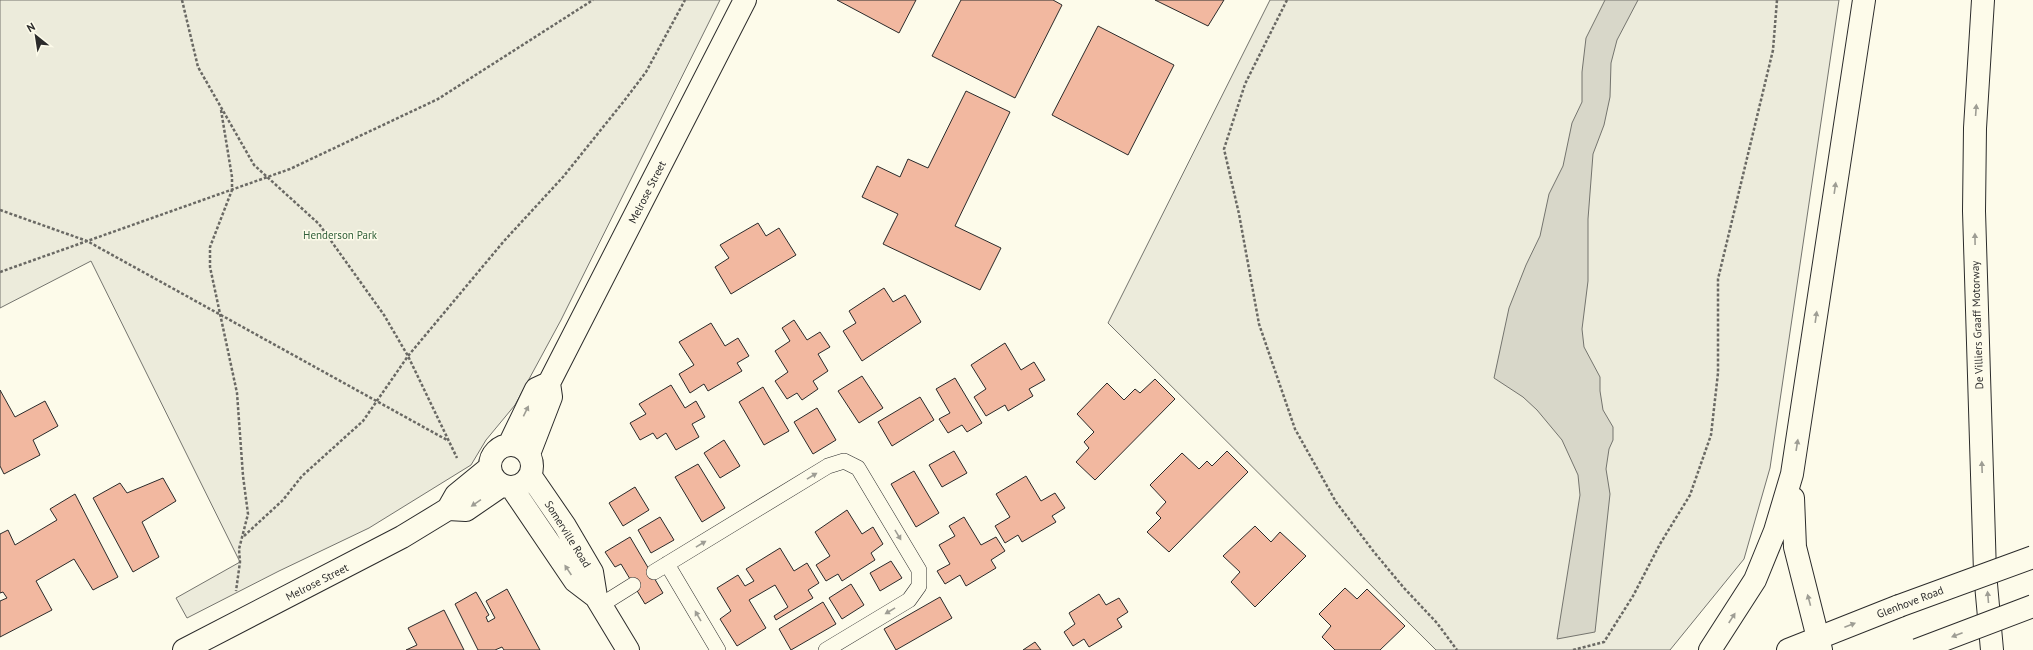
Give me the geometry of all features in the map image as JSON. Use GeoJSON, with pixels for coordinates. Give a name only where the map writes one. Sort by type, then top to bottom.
{"type":"FeatureCollection","features":[{"type":"Feature","properties":{"kind":"main road","name":"Melrose Street"},"geometry":{"type":"LineString","coordinates":[[528,454],[551,397],[549,383],[745,0]]}},
{"type":"Feature","properties":{"kind":"main road"},"geometry":{"type":"LineString","coordinates":[[1710,650],[1755,580],[1775,531],[1792,474],[1864,0]]}},
{"type":"Feature","properties":{"kind":"main road","name":"De Villiers Graaff Motorway"},"geometry":{"type":"LineString","coordinates":[[1983,0],[1975,128],[1974,219],[1985,573],[1992,650]]}},
{"type":"Feature","properties":{"kind":"main road","name":"Melrose Street"},"geometry":{"type":"LineString","coordinates":[[509,444],[536,389],[549,383]]}},
{"type":"Feature","properties":{"kind":"main road"},"geometry":{"type":"LineString","coordinates":[[448,509],[466,510],[507,487],[523,484],[530,476],[532,464],[528,454],[520,446],[509,444],[498,449],[491,457],[489,468],[493,478],[507,487]]}},
{"type":"Feature","properties":{"kind":"main road","name":"Melrose Street"},"geometry":{"type":"LineString","coordinates":[[184,650],[402,537],[448,509],[456,495],[489,468]]}},
{"type":"Feature","properties":{"kind":"main road"},"geometry":{"type":"LineString","coordinates":[[1792,474],[1793,530],[1795,547],[1820,644]]}},
{"type":"Feature","properties":{"kind":"main road","name":"Somerville Road"},"geometry":{"type":"LineString","coordinates":[[530,476],[565,526],[592,572],[598,601]]}},
{"type":"Feature","properties":{"kind":"main road","name":"Somerville Road"},"geometry":{"type":"LineString","coordinates":[[507,487],[575,581],[598,601],[628,650]]}},
{"type":"Feature","properties":{"kind":"main road","name":"Glenhove Road"},"geometry":{"type":"LineString","coordinates":[[1788,650],[1820,644],[1899,606],[2033,557]]}},
{"type":"Feature","properties":{"kind":"main road"},"geometry":{"type":"LineString","coordinates":[[1917,650],[2033,606]]}},
{"type":"Feature","properties":{"kind":"lane"},"geometry":{"type":"LineString","coordinates":[[654,572],[828,466],[844,461],[858,468],[919,570],[919,586],[909,600],[826,650]]}},
{"type":"Feature","properties":{"kind":"lane"},"geometry":{"type":"LineString","coordinates":[[667,564],[718,650]]}},
{"type":"Feature","properties":{"kind":"lane"},"geometry":{"type":"LineString","coordinates":[[598,601],[633,585]]}},
{"type":"Feature","properties":{"kind":"path"},"geometry":{"type":"LineString","coordinates":[[182,0],[198,68],[220,108],[254,165],[319,224],[384,315],[408,356],[470,484]]}},
{"type":"Feature","properties":{"kind":"path"},"geometry":{"type":"LineString","coordinates":[[0,272],[290,169],[438,99],[593,0]]}},
{"type":"Feature","properties":{"kind":"path"},"geometry":{"type":"LineString","coordinates":[[244,536],[283,500],[302,476],[363,421],[408,356],[504,241],[563,177],[624,101],[646,72],[684,0]]}},
{"type":"Feature","properties":{"kind":"path"},"geometry":{"type":"LineString","coordinates":[[1287,0],[1245,84],[1224,149],[1239,214],[1259,324],[1295,429],[1336,502],[1379,558],[1404,588],[1437,623],[1457,650]]}},
{"type":"Feature","properties":{"kind":"path"},"geometry":{"type":"LineString","coordinates":[[1573,650],[1604,642],[1633,596],[1660,544],[1690,496],[1711,435],[1718,373],[1718,280],[1774,50],[1777,0]]}},
{"type":"Feature","properties":{"kind":"path"},"geometry":{"type":"LineString","coordinates":[[220,108],[226,137],[232,190],[210,247],[210,267],[237,393],[243,476],[248,514],[244,536],[239,549],[240,562],[235,593]]}},
{"type":"Feature","properties":{"kind":"path"},"geometry":{"type":"LineString","coordinates":[[0,210],[87,241],[448,440]]}},
{"type":"Feature","properties":{"kind":"green space","name":"Henderson Park"},"geometry":{"type":"Polygon","coordinates":[[[0,0],[720,0],[561,320],[515,405],[486,440],[471,465],[369,528],[279,571],[187,618],[176,598],[240,562],[91,261],[0,308],[0,0]]]}},
{"type":"Feature","properties":{"kind":"green space"},"geometry":{"type":"Polygon","coordinates":[[[1270,0],[1839,0],[1770,468],[1744,559],[1670,650],[1436,650],[1108,323],[1270,0]]]}},
{"type":"Feature","properties":{"kind":"shaded area"},"geometry":{"type":"Polygon","coordinates":[[[1605,0],[1638,0],[1617,40],[1611,63],[1610,97],[1604,125],[1593,154],[1588,219],[1588,281],[1582,329],[1584,347],[1600,377],[1600,391],[1603,410],[1613,427],[1613,440],[1609,449],[1606,469],[1610,494],[1595,632],[1557,639],[1580,495],[1578,475],[1562,440],[1537,410],[1523,397],[1494,378],[1509,308],[1526,265],[1540,236],[1549,194],[1563,166],[1572,123],[1582,102],[1582,72],[1586,38],[1605,0]]]}},
{"type":"Feature","properties":{"kind":"building"},"geometry":{"type":"Polygon","coordinates":[[[837,0],[916,0],[899,33],[837,0]]]}},
{"type":"Feature","properties":{"kind":"building"},"geometry":{"type":"Polygon","coordinates":[[[961,0],[1053,0],[1062,5],[1015,98],[932,56],[961,0]]]}},
{"type":"Feature","properties":{"kind":"building"},"geometry":{"type":"Polygon","coordinates":[[[1155,0],[1224,0],[1208,26],[1155,0]]]}},
{"type":"Feature","properties":{"kind":"building"},"geometry":{"type":"Polygon","coordinates":[[[1098,26],[1174,65],[1128,155],[1052,115],[1098,26]]]}},
{"type":"Feature","properties":{"kind":"building"},"geometry":{"type":"Polygon","coordinates":[[[966,91],[1010,112],[955,226],[1001,248],[980,290],[883,244],[898,214],[862,197],[877,166],[900,177],[908,159],[928,168],[966,91]]]}},
{"type":"Feature","properties":{"kind":"building"},"geometry":{"type":"Polygon","coordinates":[[[758,223],[766,236],[779,228],[796,255],[731,294],[715,267],[729,258],[720,245],[758,223]]]}},
{"type":"Feature","properties":{"kind":"building"},"geometry":{"type":"Polygon","coordinates":[[[884,288],[893,302],[905,295],[921,322],[862,361],[843,331],[856,323],[849,311],[884,288]]]}},
{"type":"Feature","properties":{"kind":"building"},"geometry":{"type":"Polygon","coordinates":[[[794,320],[807,340],[820,332],[830,347],[818,354],[828,371],[813,381],[818,389],[802,400],[797,393],[787,399],[775,381],[788,372],[775,351],[790,341],[782,328],[794,320]]]}},
{"type":"Feature","properties":{"kind":"building"},"geometry":{"type":"Polygon","coordinates":[[[711,323],[725,346],[738,338],[749,356],[737,363],[742,371],[708,391],[704,384],[690,393],[679,374],[694,365],[679,342],[711,323]]]}},
{"type":"Feature","properties":{"kind":"building"},"geometry":{"type":"Polygon","coordinates":[[[1005,343],[1021,370],[1034,362],[1045,380],[1029,389],[1033,396],[1008,411],[1005,405],[986,416],[974,397],[986,389],[971,365],[1005,343]]]}},
{"type":"Feature","properties":{"kind":"building"},"geometry":{"type":"Polygon","coordinates":[[[862,376],[883,408],[859,423],[838,391],[862,376]]]}},
{"type":"Feature","properties":{"kind":"building"},"geometry":{"type":"Polygon","coordinates":[[[955,378],[982,423],[967,432],[962,425],[948,433],[939,419],[950,413],[936,389],[955,378]]]}},
{"type":"Feature","properties":{"kind":"building"},"geometry":{"type":"Polygon","coordinates":[[[1155,379],[1175,399],[1095,480],[1076,462],[1089,448],[1084,442],[1094,432],[1077,414],[1107,383],[1124,400],[1135,389],[1140,393],[1155,379]]]}},
{"type":"Feature","properties":{"kind":"building"},"geometry":{"type":"Polygon","coordinates":[[[671,385],[685,408],[696,401],[705,417],[692,424],[699,437],[676,450],[666,433],[657,439],[653,433],[640,440],[630,423],[646,414],[639,404],[671,385]]]}},
{"type":"Feature","properties":{"kind":"building"},"geometry":{"type":"Polygon","coordinates":[[[763,387],[789,431],[764,445],[739,402],[763,387]]]}},
{"type":"Feature","properties":{"kind":"building"},"geometry":{"type":"Polygon","coordinates":[[[0,390],[15,417],[45,401],[58,426],[33,440],[40,455],[4,474],[0,466],[0,390]]]}},
{"type":"Feature","properties":{"kind":"building"},"geometry":{"type":"Polygon","coordinates":[[[920,397],[934,420],[892,446],[878,422],[920,397]]]}},
{"type":"Feature","properties":{"kind":"building"},"geometry":{"type":"Polygon","coordinates":[[[817,408],[836,440],[813,454],[794,422],[817,408]]]}},
{"type":"Feature","properties":{"kind":"building"},"geometry":{"type":"Polygon","coordinates":[[[724,440],[740,466],[720,478],[704,453],[724,440]]]}},
{"type":"Feature","properties":{"kind":"building"},"geometry":{"type":"Polygon","coordinates":[[[954,451],[967,473],[942,487],[929,465],[954,451]]]}},
{"type":"Feature","properties":{"kind":"building"},"geometry":{"type":"Polygon","coordinates":[[[1227,451],[1248,472],[1169,552],[1147,532],[1161,518],[1156,513],[1166,502],[1150,485],[1182,453],[1199,469],[1207,461],[1212,466],[1227,451]]]}},
{"type":"Feature","properties":{"kind":"building"},"geometry":{"type":"Polygon","coordinates":[[[698,464],[725,508],[702,522],[675,477],[698,464]]]}},
{"type":"Feature","properties":{"kind":"building"},"geometry":{"type":"Polygon","coordinates":[[[914,471],[939,513],[916,527],[891,484],[914,471]]]}},
{"type":"Feature","properties":{"kind":"building"},"geometry":{"type":"Polygon","coordinates":[[[1026,476],[1041,501],[1055,493],[1065,508],[1052,516],[1056,522],[1022,542],[1018,535],[1005,543],[995,526],[1010,517],[996,494],[1026,476]]]}},
{"type":"Feature","properties":{"kind":"building"},"geometry":{"type":"Polygon","coordinates":[[[163,478],[176,501],[142,522],[159,557],[133,572],[93,498],[120,483],[127,493],[163,478]]]}},
{"type":"Feature","properties":{"kind":"building"},"geometry":{"type":"Polygon","coordinates":[[[635,487],[649,510],[623,526],[609,503],[635,487]]]}},
{"type":"Feature","properties":{"kind":"building"},"geometry":{"type":"Polygon","coordinates":[[[75,494],[118,577],[93,590],[74,559],[36,581],[52,610],[0,637],[0,601],[7,598],[3,592],[0,593],[0,534],[8,530],[15,545],[57,520],[50,509],[75,494]]]}},
{"type":"Feature","properties":{"kind":"building"},"geometry":{"type":"Polygon","coordinates":[[[847,510],[862,534],[873,527],[883,544],[871,553],[875,560],[842,581],[838,574],[826,581],[816,565],[830,556],[815,532],[847,510]]]}},
{"type":"Feature","properties":{"kind":"building"},"geometry":{"type":"Polygon","coordinates":[[[660,517],[674,540],[651,553],[638,530],[660,517]]]}},
{"type":"Feature","properties":{"kind":"building"},"geometry":{"type":"Polygon","coordinates":[[[964,517],[981,545],[996,537],[1005,551],[991,560],[996,568],[966,586],[960,575],[945,584],[937,571],[950,564],[939,545],[955,536],[949,526],[964,517]]]}},
{"type":"Feature","properties":{"kind":"building"},"geometry":{"type":"Polygon","coordinates":[[[1255,526],[1271,542],[1280,532],[1306,556],[1255,607],[1231,582],[1240,572],[1223,556],[1255,526]]]}},
{"type":"Feature","properties":{"kind":"building"},"geometry":{"type":"Polygon","coordinates":[[[630,537],[663,593],[645,604],[621,564],[615,567],[605,552],[630,537]]]}},
{"type":"Feature","properties":{"kind":"building"},"geometry":{"type":"Polygon","coordinates":[[[780,548],[794,571],[807,563],[819,583],[808,590],[813,598],[776,620],[774,616],[788,607],[775,585],[749,600],[766,628],[737,646],[720,619],[731,611],[717,588],[738,575],[745,586],[754,581],[746,569],[780,548]]]}},
{"type":"Feature","properties":{"kind":"building"},"geometry":{"type":"Polygon","coordinates":[[[891,561],[902,578],[880,591],[870,573],[891,561]]]}},
{"type":"Feature","properties":{"kind":"building"},"geometry":{"type":"Polygon","coordinates":[[[851,584],[864,605],[842,619],[829,598],[851,584]]]}},
{"type":"Feature","properties":{"kind":"building"},"geometry":{"type":"Polygon","coordinates":[[[1345,588],[1357,599],[1367,589],[1405,626],[1380,650],[1335,650],[1322,637],[1331,626],[1319,614],[1345,588]]]}},
{"type":"Feature","properties":{"kind":"building"},"geometry":{"type":"Polygon","coordinates":[[[507,589],[540,650],[504,650],[502,647],[495,650],[478,650],[455,604],[476,592],[489,615],[486,617],[488,622],[495,618],[486,601],[507,589]]]}},
{"type":"Feature","properties":{"kind":"building"},"geometry":{"type":"Polygon","coordinates":[[[1099,594],[1106,605],[1119,598],[1128,612],[1117,619],[1122,627],[1089,647],[1084,639],[1073,646],[1064,632],[1075,624],[1069,613],[1099,594]]]}},
{"type":"Feature","properties":{"kind":"building"},"geometry":{"type":"Polygon","coordinates":[[[940,597],[952,618],[896,650],[884,629],[940,597]]]}},
{"type":"Feature","properties":{"kind":"building"},"geometry":{"type":"Polygon","coordinates":[[[823,602],[836,624],[791,650],[779,629],[823,602]]]}},
{"type":"Feature","properties":{"kind":"building"},"geometry":{"type":"Polygon","coordinates":[[[444,610],[464,650],[406,650],[417,645],[408,628],[444,610]]]}},
{"type":"Feature","properties":{"kind":"building"},"geometry":{"type":"Polygon","coordinates":[[[1035,642],[1041,650],[1023,650],[1035,642]]]}}]}
